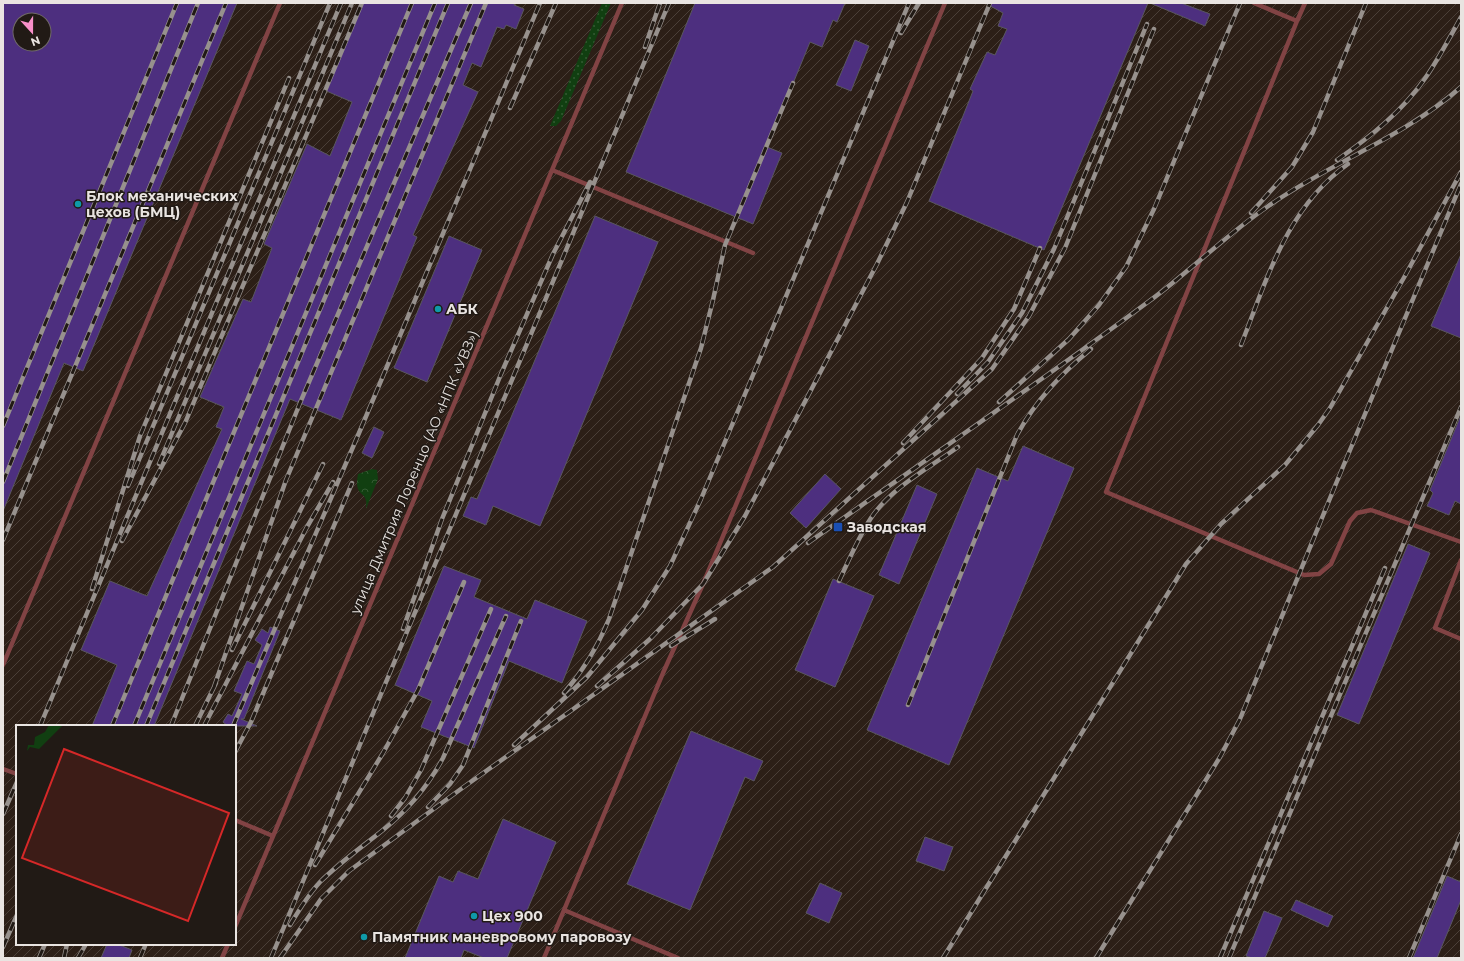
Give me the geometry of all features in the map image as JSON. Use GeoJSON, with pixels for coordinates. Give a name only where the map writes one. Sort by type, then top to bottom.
{"type":"FeatureCollection","features":[{"type":"Feature","properties":{"kind":"lane"},"geometry":{"type":"LineString","coordinates":[[3,665],[280,3]]}},
{"type":"Feature","properties":{"kind":"lane","name":"улица Дмитрия Лоренцо (АО «НПК «УВЗ»)"},"geometry":{"type":"LineString","coordinates":[[236,925],[622,3]]}},
{"type":"Feature","properties":{"kind":"lane"},"geometry":{"type":"LineString","coordinates":[[544,958],[663,673],[703,584],[945,3]]}},
{"type":"Feature","properties":{"kind":"lane"},"geometry":{"type":"LineString","coordinates":[[1254,3],[1297,21]]}},
{"type":"Feature","properties":{"kind":"lane"},"geometry":{"type":"LineString","coordinates":[[1305,3],[1106,492],[1304,575],[1319,574],[1331,564],[1350,521],[1357,513],[1371,510],[1461,542]]}},
{"type":"Feature","properties":{"kind":"lane"},"geometry":{"type":"LineString","coordinates":[[552,170],[753,253]]}},
{"type":"Feature","properties":{"kind":"lane"},"geometry":{"type":"LineString","coordinates":[[1461,560],[1435,628],[1461,639]]}},
{"type":"Feature","properties":{"kind":"lane"},"geometry":{"type":"LineString","coordinates":[[3,769],[16,774]]}},
{"type":"Feature","properties":{"kind":"lane"},"geometry":{"type":"LineString","coordinates":[[236,820],[273,836]]}},
{"type":"Feature","properties":{"kind":"lane"},"geometry":{"type":"LineString","coordinates":[[564,910],[678,958]]}},
{"type":"Feature","properties":{"kind":"lane"},"geometry":{"type":"LineString","coordinates":[[222,958],[228,945]]}},
{"type":"Feature","properties":{"kind":"shaded area"},"geometry":{"type":"Polygon","coordinates":[[[3,3],[1461,3],[1461,958],[3,958],[3,3]]]}},
{"type":"Feature","properties":{"kind":"green space"},"geometry":{"type":"Polygon","coordinates":[[[602,3],[611,3],[561,121],[556,126],[550,126],[602,3]]]}},
{"type":"Feature","properties":{"kind":"green space"},"geometry":{"type":"Polygon","coordinates":[[[372,469],[377,470],[378,479],[366,509],[365,498],[359,491],[358,487],[358,474],[372,469]]]}},
{"type":"Feature","properties":{"kind":"building","name":"Блок механических цехов (БМЦ)"},"geometry":{"type":"Polygon","coordinates":[[[3,3],[237,3],[83,371],[64,363],[3,511],[3,3]]]}},
{"type":"Feature","properties":{"kind":"building"},"geometry":{"type":"Polygon","coordinates":[[[360,3],[515,3],[514,5],[524,9],[516,29],[506,25],[504,29],[497,27],[481,67],[472,63],[463,85],[478,92],[413,235],[417,237],[341,420],[290,399],[154,725],[92,725],[117,665],[81,650],[110,581],[147,596],[222,429],[216,427],[224,407],[200,397],[243,299],[251,302],[272,248],[264,244],[307,144],[330,156],[352,102],[324,90],[360,3]]]}},
{"type":"Feature","properties":{"kind":"building"},"geometry":{"type":"Polygon","coordinates":[[[695,3],[845,3],[837,22],[833,20],[822,47],[810,42],[767,147],[782,153],[753,224],[626,172],[695,3]]]}},
{"type":"Feature","properties":{"kind":"building"},"geometry":{"type":"Polygon","coordinates":[[[985,3],[1148,3],[1044,250],[929,201],[973,91],[970,89],[987,52],[995,55],[1007,29],[998,26],[1003,13],[985,3]]]}},
{"type":"Feature","properties":{"kind":"building"},"geometry":{"type":"Polygon","coordinates":[[[1150,3],[1181,3],[1210,14],[1205,26],[1150,3]]]}},
{"type":"Feature","properties":{"kind":"building"},"geometry":{"type":"Polygon","coordinates":[[[855,40],[869,46],[851,91],[836,85],[855,40]]]}},
{"type":"Feature","properties":{"kind":"building"},"geometry":{"type":"Polygon","coordinates":[[[595,216],[658,242],[540,526],[493,506],[486,525],[463,516],[471,497],[477,499],[595,216]]]}},
{"type":"Feature","properties":{"kind":"building","name":"АБК"},"geometry":{"type":"Polygon","coordinates":[[[449,236],[482,250],[427,382],[394,368],[449,236]]]}},
{"type":"Feature","properties":{"kind":"building"},"geometry":{"type":"Polygon","coordinates":[[[1461,254],[1461,338],[1431,326],[1461,254]]]}},
{"type":"Feature","properties":{"kind":"building"},"geometry":{"type":"Polygon","coordinates":[[[1461,415],[1461,504],[1455,501],[1449,515],[1427,506],[1433,493],[1430,490],[1461,415]]]}},
{"type":"Feature","properties":{"kind":"building"},"geometry":{"type":"Polygon","coordinates":[[[374,427],[384,432],[372,458],[362,453],[374,427]]]}},
{"type":"Feature","properties":{"kind":"building"},"geometry":{"type":"Polygon","coordinates":[[[1023,446],[1074,468],[949,765],[867,730],[977,468],[1008,481],[1023,446]]]}},
{"type":"Feature","properties":{"kind":"building"},"geometry":{"type":"Polygon","coordinates":[[[825,474],[841,489],[806,528],[790,513],[825,474]]]}},
{"type":"Feature","properties":{"kind":"building"},"geometry":{"type":"Polygon","coordinates":[[[917,485],[937,494],[899,584],[879,575],[917,485]]]}},
{"type":"Feature","properties":{"kind":"building"},"geometry":{"type":"Polygon","coordinates":[[[1408,544],[1430,553],[1359,724],[1337,715],[1408,544]]]}},
{"type":"Feature","properties":{"kind":"building"},"geometry":{"type":"Polygon","coordinates":[[[444,566],[481,580],[474,597],[527,619],[535,600],[587,621],[562,683],[509,661],[474,748],[421,727],[432,701],[395,685],[444,566]]]}},
{"type":"Feature","properties":{"kind":"building"},"geometry":{"type":"Polygon","coordinates":[[[833,579],[874,596],[835,687],[795,670],[833,579]]]}},
{"type":"Feature","properties":{"kind":"building"},"geometry":{"type":"Polygon","coordinates":[[[270,627],[280,631],[244,719],[241,719],[257,726],[227,725],[223,722],[228,714],[232,716],[242,694],[234,691],[247,661],[254,664],[262,645],[255,640],[262,629],[268,633],[270,627]]]}},
{"type":"Feature","properties":{"kind":"building"},"geometry":{"type":"Polygon","coordinates":[[[691,731],[763,761],[754,781],[745,777],[690,910],[627,884],[691,731]]]}},
{"type":"Feature","properties":{"kind":"building","name":"Цех 900"},"geometry":{"type":"Polygon","coordinates":[[[503,819],[556,842],[507,958],[484,958],[464,950],[461,958],[405,958],[439,876],[453,882],[458,871],[478,879],[503,819]]]}},
{"type":"Feature","properties":{"kind":"building"},"geometry":{"type":"Polygon","coordinates":[[[925,837],[953,847],[944,871],[916,861],[925,837]]]}},
{"type":"Feature","properties":{"kind":"building"},"geometry":{"type":"Polygon","coordinates":[[[1447,876],[1461,882],[1461,900],[1437,958],[1413,958],[1447,876]]]}},
{"type":"Feature","properties":{"kind":"building"},"geometry":{"type":"Polygon","coordinates":[[[820,883],[842,893],[829,923],[806,913],[820,883]]]}},
{"type":"Feature","properties":{"kind":"building"},"geometry":{"type":"Polygon","coordinates":[[[1296,900],[1333,916],[1328,927],[1291,910],[1296,900]]]}},
{"type":"Feature","properties":{"kind":"building"},"geometry":{"type":"Polygon","coordinates":[[[1264,911],[1282,918],[1265,958],[1252,958],[1246,956],[1264,911]]]}},
{"type":"Feature","properties":{"kind":"building"},"geometry":{"type":"Polygon","coordinates":[[[107,945],[120,945],[132,950],[129,958],[101,958],[107,945]]]}},
{"type":"Feature","properties":{"kind":"railway"},"geometry":{"type":"LineString","coordinates":[[3,426],[177,3]]}},
{"type":"Feature","properties":{"kind":"railway"},"geometry":{"type":"LineString","coordinates":[[3,482],[198,3]]}},
{"type":"Feature","properties":{"kind":"railway"},"geometry":{"type":"LineString","coordinates":[[3,540],[226,3]]}},
{"type":"Feature","properties":{"kind":"railway"},"geometry":{"type":"LineString","coordinates":[[128,486],[330,3]]}},
{"type":"Feature","properties":{"kind":"railway"},"geometry":{"type":"LineString","coordinates":[[40,725],[341,3]]}},
{"type":"Feature","properties":{"kind":"railway"},"geometry":{"type":"LineString","coordinates":[[159,464],[352,3]]}},
{"type":"Feature","properties":{"kind":"railway"},"geometry":{"type":"LineString","coordinates":[[122,541],[185,423],[362,3]]}},
{"type":"Feature","properties":{"kind":"railway"},"geometry":{"type":"LineString","coordinates":[[112,725],[412,3]]}},
{"type":"Feature","properties":{"kind":"railway"},"geometry":{"type":"LineString","coordinates":[[134,725],[435,3]]}},
{"type":"Feature","properties":{"kind":"railway"},"geometry":{"type":"LineString","coordinates":[[146,725],[448,3]]}},
{"type":"Feature","properties":{"kind":"railway"},"geometry":{"type":"LineString","coordinates":[[171,725],[300,403],[471,3]]}},
{"type":"Feature","properties":{"kind":"railway"},"geometry":{"type":"LineString","coordinates":[[214,687],[286,480],[486,3]]}},
{"type":"Feature","properties":{"kind":"railway"},"geometry":{"type":"LineString","coordinates":[[233,725],[359,433],[540,3]]}},
{"type":"Feature","properties":{"kind":"railway"},"geometry":{"type":"LineString","coordinates":[[510,108],[556,3]]}},
{"type":"Feature","properties":{"kind":"railway"},"geometry":{"type":"LineString","coordinates":[[645,47],[660,3]]}},
{"type":"Feature","properties":{"kind":"railway"},"geometry":{"type":"LineString","coordinates":[[271,958],[669,3]]}},
{"type":"Feature","properties":{"kind":"railway"},"geometry":{"type":"LineString","coordinates":[[514,745],[587,677],[642,610],[670,566],[701,499],[909,3]]}},
{"type":"Feature","properties":{"kind":"railway"},"geometry":{"type":"LineString","coordinates":[[901,33],[919,3]]}},
{"type":"Feature","properties":{"kind":"railway"},"geometry":{"type":"LineString","coordinates":[[597,686],[650,639],[703,584],[745,516],[877,264],[907,202],[990,3]]}},
{"type":"Feature","properties":{"kind":"railway"},"geometry":{"type":"LineString","coordinates":[[999,402],[1069,339],[1099,305],[1126,267],[1154,209],[1240,3]]}},
{"type":"Feature","properties":{"kind":"railway"},"geometry":{"type":"LineString","coordinates":[[1251,213],[1292,167],[1313,132],[1366,3]]}},
{"type":"Feature","properties":{"kind":"railway"},"geometry":{"type":"LineString","coordinates":[[1337,160],[1374,133],[1407,101],[1431,70],[1461,17]]}},
{"type":"Feature","properties":{"kind":"railway"},"geometry":{"type":"LineString","coordinates":[[957,394],[988,362],[1022,313],[1054,249],[1147,24]]}},
{"type":"Feature","properties":{"kind":"railway"},"geometry":{"type":"LineString","coordinates":[[280,958],[321,899],[349,871],[465,786],[773,567],[992,369],[1029,316],[1065,248],[1154,29]]}},
{"type":"Feature","properties":{"kind":"railway"},"geometry":{"type":"LineString","coordinates":[[92,589],[140,436],[289,78]]}},
{"type":"Feature","properties":{"kind":"railway"},"geometry":{"type":"LineString","coordinates":[[564,693],[590,658],[609,619],[701,348],[725,245],[793,83]]}},
{"type":"Feature","properties":{"kind":"railway"},"geometry":{"type":"LineString","coordinates":[[808,543],[1106,333],[1163,290],[1236,230],[1267,207],[1315,177],[1415,121],[1439,105],[1461,87]]}},
{"type":"Feature","properties":{"kind":"railway"},"geometry":{"type":"LineString","coordinates":[[1241,345],[1270,270],[1294,223],[1309,201],[1327,181],[1348,164]]}},
{"type":"Feature","properties":{"kind":"railway"},"geometry":{"type":"LineString","coordinates":[[943,958],[1186,564],[1221,524],[1285,465],[1330,408],[1406,274],[1461,172]]}},
{"type":"Feature","properties":{"kind":"railway"},"geometry":{"type":"LineString","coordinates":[[403,629],[442,519],[501,374],[553,254],[590,182]]}},
{"type":"Feature","properties":{"kind":"railway"},"geometry":{"type":"LineString","coordinates":[[1096,958],[1220,757],[1240,719],[1461,184]]}},
{"type":"Feature","properties":{"kind":"railway"},"geometry":{"type":"LineString","coordinates":[[903,443],[982,358],[1014,309],[1040,248]]}},
{"type":"Feature","properties":{"kind":"railway"},"geometry":{"type":"LineString","coordinates":[[908,705],[1017,435],[1032,410],[1050,388],[1069,368],[1091,349]]}},
{"type":"Feature","properties":{"kind":"railway"},"geometry":{"type":"LineString","coordinates":[[1229,958],[1461,407]]}},
{"type":"Feature","properties":{"kind":"railway"},"geometry":{"type":"LineString","coordinates":[[839,581],[862,533],[879,507],[911,479],[958,447]]}},
{"type":"Feature","properties":{"kind":"railway"},"geometry":{"type":"LineString","coordinates":[[232,650],[323,464]]}},
{"type":"Feature","properties":{"kind":"railway"},"geometry":{"type":"LineString","coordinates":[[205,725],[307,527],[333,482]]}},
{"type":"Feature","properties":{"kind":"railway"},"geometry":{"type":"LineString","coordinates":[[236,750],[251,722],[352,483]]}},
{"type":"Feature","properties":{"kind":"railway"},"geometry":{"type":"LineString","coordinates":[[1220,958],[1385,568]]}},
{"type":"Feature","properties":{"kind":"railway"},"geometry":{"type":"LineString","coordinates":[[315,865],[383,753],[418,690],[464,582]]}},
{"type":"Feature","properties":{"kind":"railway"},"geometry":{"type":"LineString","coordinates":[[391,816],[405,798],[421,770],[491,609]]}},
{"type":"Feature","properties":{"kind":"railway"},"geometry":{"type":"LineString","coordinates":[[290,925],[300,908],[320,882],[401,814],[417,797],[431,778],[443,758],[506,616]]}},
{"type":"Feature","properties":{"kind":"railway"},"geometry":{"type":"LineString","coordinates":[[671,646],[715,619]]}},
{"type":"Feature","properties":{"kind":"railway"},"geometry":{"type":"LineString","coordinates":[[428,807],[450,784],[463,765],[521,621]]}},
{"type":"Feature","properties":{"kind":"railway"},"geometry":{"type":"LineString","coordinates":[[195,725],[216,683]]}},
{"type":"Feature","properties":{"kind":"railway"},"geometry":{"type":"LineString","coordinates":[[3,814],[16,784]]}},
{"type":"Feature","properties":{"kind":"railway"},"geometry":{"type":"LineString","coordinates":[[1409,958],[1461,834]]}},
{"type":"Feature","properties":{"kind":"railway"},"geometry":{"type":"LineString","coordinates":[[3,947],[16,917]]}},
{"type":"Feature","properties":{"kind":"railway"},"geometry":{"type":"LineString","coordinates":[[39,958],[45,945]]}},
{"type":"Feature","properties":{"kind":"railway"},"geometry":{"type":"LineString","coordinates":[[64,958],[67,945]]}},
{"type":"Feature","properties":{"kind":"railway"},"geometry":{"type":"LineString","coordinates":[[78,958],[85,945]]}},
{"type":"Feature","properties":{"kind":"railway"},"geometry":{"type":"LineString","coordinates":[[140,958],[145,946]]}},
{"type":"Feature","properties":{"kind":"place","name":"Блок механических цехов (БМЦ)"},"geometry":{"type":"Point","coordinates":[78,204]}},
{"type":"Feature","properties":{"kind":"place","name":"АБК"},"geometry":{"type":"Point","coordinates":[438,309]}},
{"type":"Feature","properties":{"kind":"place","name":"Заводская"},"geometry":{"type":"Point","coordinates":[838,527]}},
{"type":"Feature","properties":{"kind":"place","name":"Цех 900"},"geometry":{"type":"Point","coordinates":[474,916]}},
{"type":"Feature","properties":{"kind":"place","name":"Памятник маневровому паровозу"},"geometry":{"type":"Point","coordinates":[364,937]}}]}
